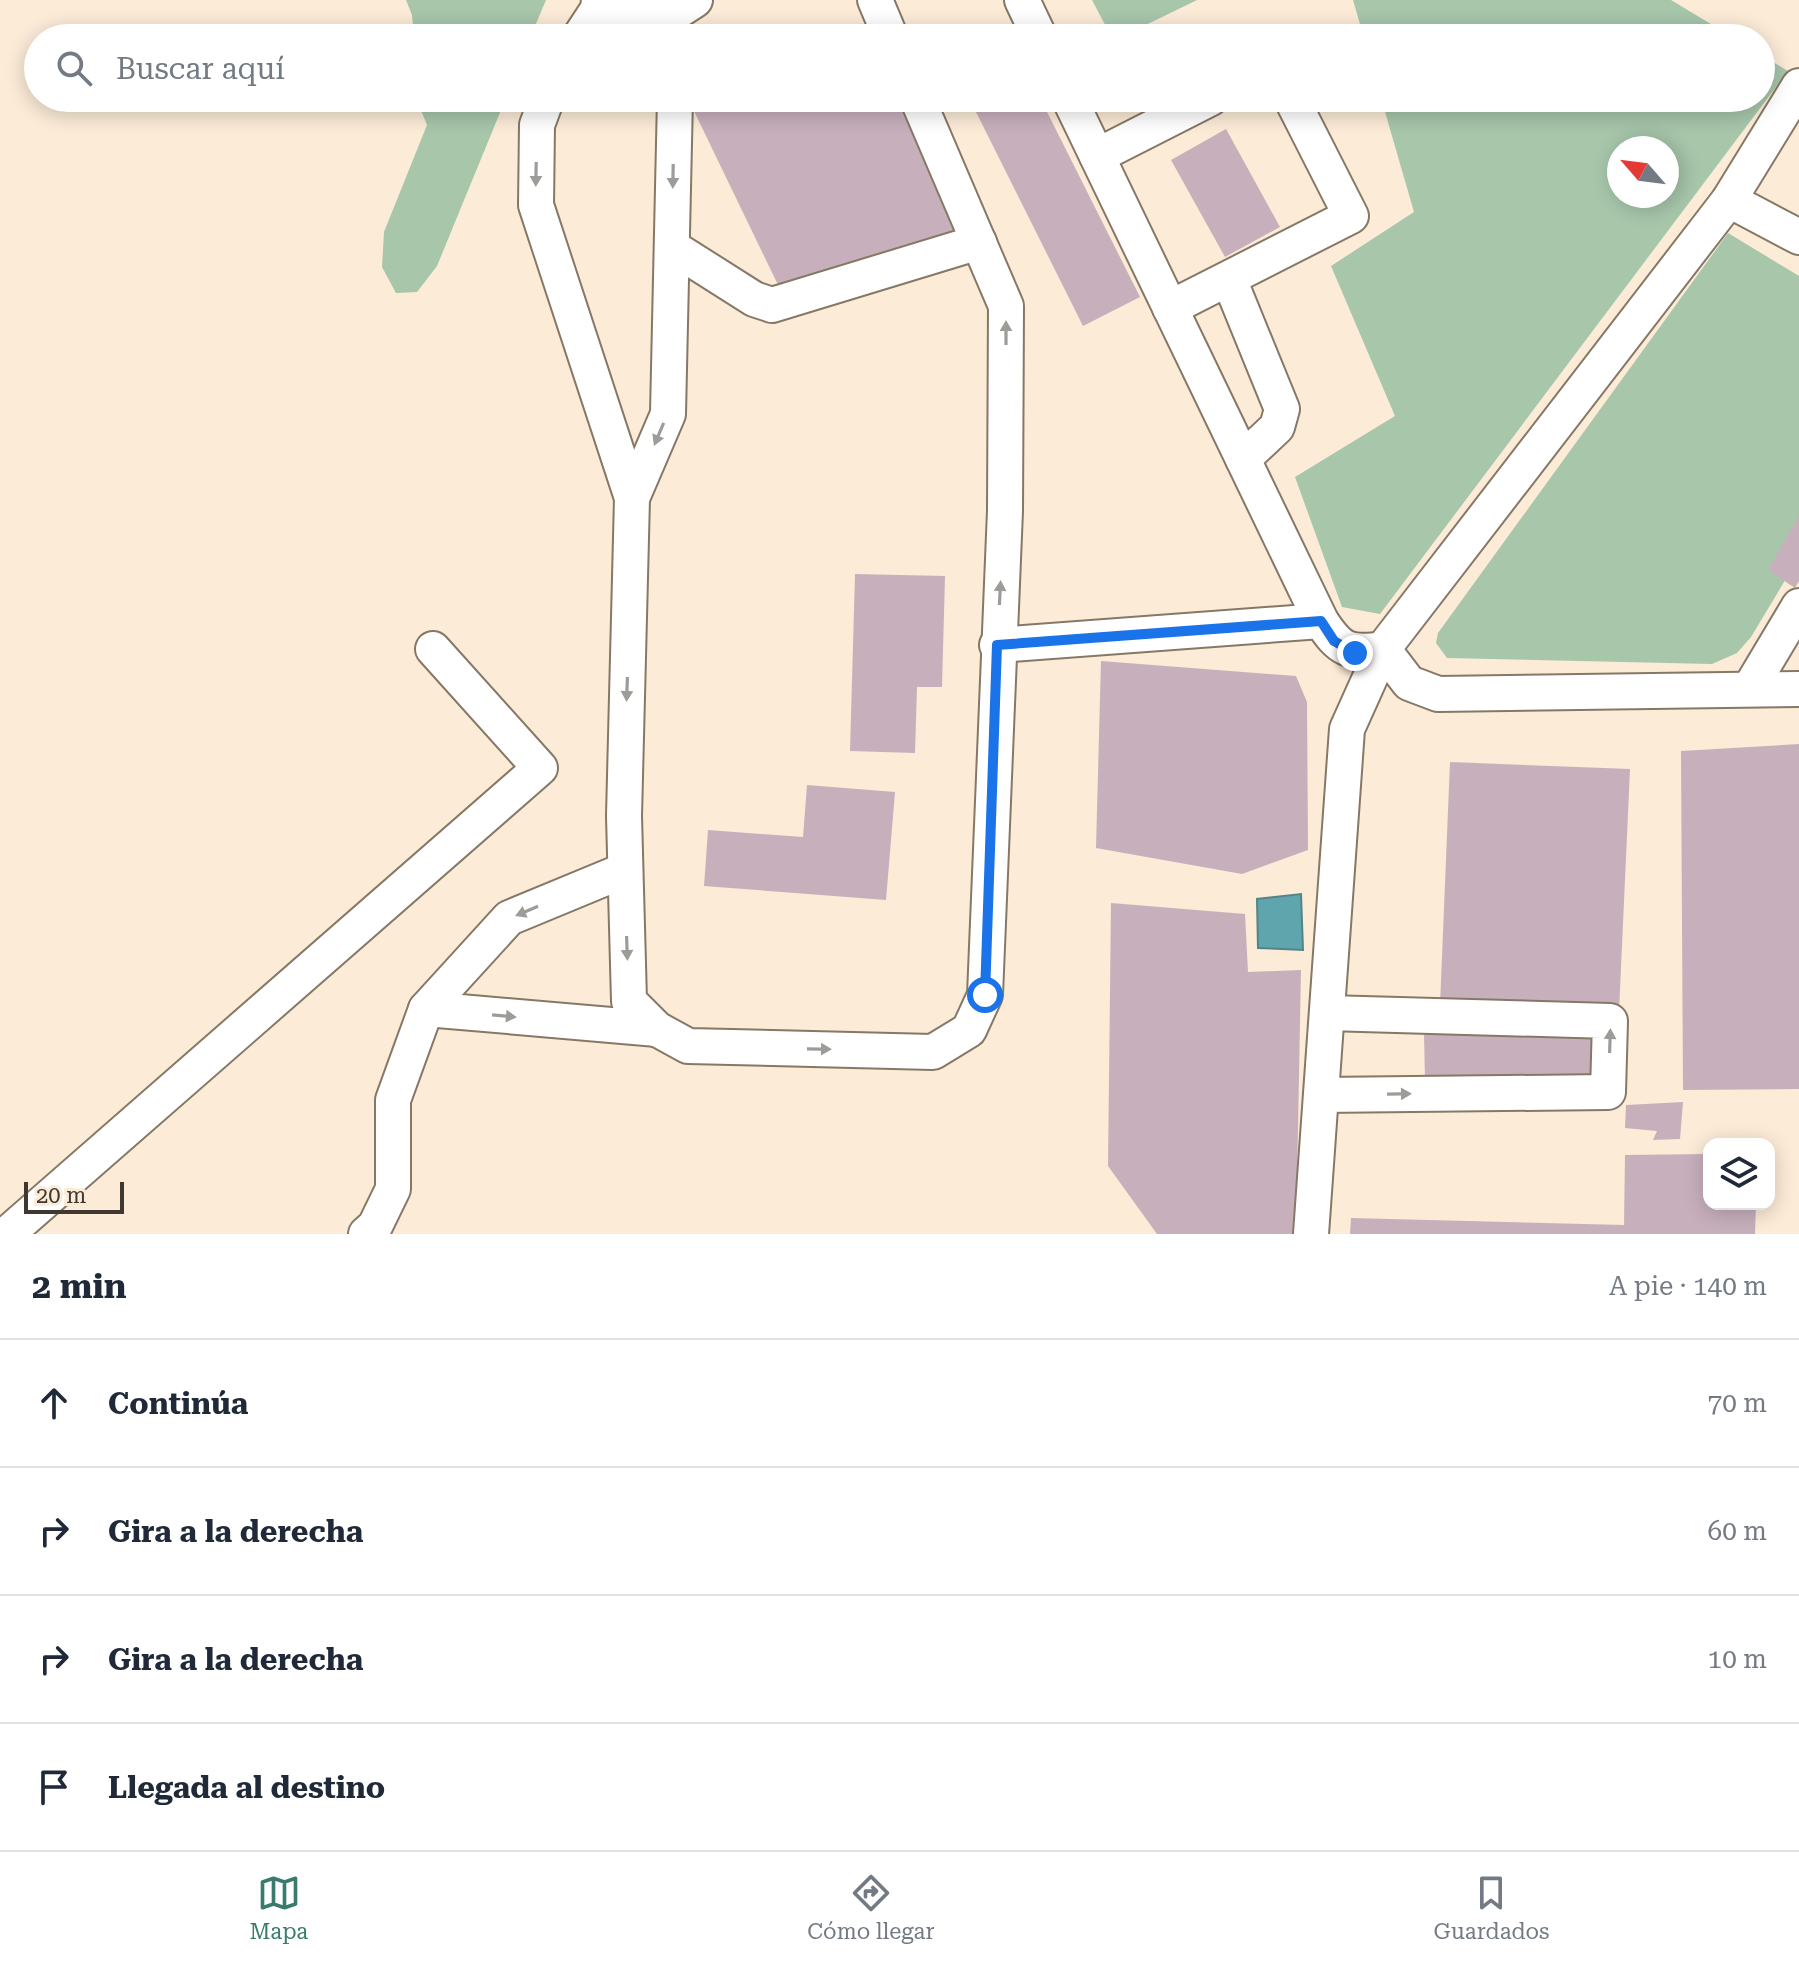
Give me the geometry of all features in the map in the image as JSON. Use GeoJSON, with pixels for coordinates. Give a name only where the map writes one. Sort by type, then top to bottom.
{"type":"FeatureCollection","features":[{"type":"Feature","properties":{"kind":"lane"},"geometry":{"type":"LineString","coordinates":[[875,0],[885,24]]}},
{"type":"Feature","properties":{"kind":"lane"},"geometry":{"type":"LineString","coordinates":[[1022,0],[1033,24]]}},
{"type":"Feature","properties":{"kind":"lane"},"geometry":{"type":"LineString","coordinates":[[587,24],[598,5],[680,13]]}},
{"type":"Feature","properties":{"kind":"lane"},"geometry":{"type":"LineString","coordinates":[[1311,1234],[1347,729],[1383,649],[1729,200],[1799,86]]}},
{"type":"Feature","properties":{"kind":"lane"},"geometry":{"type":"LineString","coordinates":[[542,112],[537,125],[536,205],[632,498],[625,870],[629,1001],[657,1029],[688,1046],[933,1052],[969,1030],[985,995],[997,645],[1005,511],[1006,306],[923,112]]}},
{"type":"Feature","properties":{"kind":"lane"},"geometry":{"type":"LineString","coordinates":[[632,498],[668,414],[675,112]]}},
{"type":"Feature","properties":{"kind":"lane"},"geometry":{"type":"LineString","coordinates":[[1076,112],[1321,621],[1334,641],[1355,653],[1383,649]]}},
{"type":"Feature","properties":{"kind":"lane"},"geometry":{"type":"LineString","coordinates":[[1097,156],[1183,112]]}},
{"type":"Feature","properties":{"kind":"lane"},"geometry":{"type":"LineString","coordinates":[[1170,308],[1351,216],[1298,112]]}},
{"type":"Feature","properties":{"kind":"lane"},"geometry":{"type":"LineString","coordinates":[[1729,200],[1799,237]]}},
{"type":"Feature","properties":{"kind":"lane"},"geometry":{"type":"LineString","coordinates":[[672,247],[754,299],[772,305],[979,242]]}},
{"type":"Feature","properties":{"kind":"lane"},"geometry":{"type":"LineString","coordinates":[[1229,279],[1282,409],[1277,427],[1243,459]]}},
{"type":"Feature","properties":{"kind":"lane"},"geometry":{"type":"LineString","coordinates":[[1750,688],[1799,606]]}},
{"type":"Feature","properties":{"kind":"lane"},"geometry":{"type":"LineString","coordinates":[[997,645],[1321,621]]}},
{"type":"Feature","properties":{"kind":"lane"},"geometry":{"type":"LineString","coordinates":[[7,1234],[540,768],[433,649]]}},
{"type":"Feature","properties":{"kind":"lane"},"geometry":{"type":"LineString","coordinates":[[1383,649],[1409,683],[1438,694],[1799,689]]}},
{"type":"Feature","properties":{"kind":"lane"},"geometry":{"type":"LineString","coordinates":[[366,1234],[375,1226],[393,1189],[393,1100],[426,1009],[509,918],[625,870]]}},
{"type":"Feature","properties":{"kind":"lane"},"geometry":{"type":"LineString","coordinates":[[426,1009],[657,1029]]}},
{"type":"Feature","properties":{"kind":"lane"},"geometry":{"type":"LineString","coordinates":[[1321,1095],[1608,1092],[1610,1021],[1327,1013]]}},
{"type":"Feature","properties":{"kind":"green space"},"geometry":{"type":"Polygon","coordinates":[[[406,0],[546,0],[536,24],[413,24],[406,0]]]}},
{"type":"Feature","properties":{"kind":"green space"},"geometry":{"type":"Polygon","coordinates":[[[1092,0],[1197,0],[1148,24],[1105,24],[1092,0]]]}},
{"type":"Feature","properties":{"kind":"green space"},"geometry":{"type":"Polygon","coordinates":[[[1353,0],[1671,0],[1711,24],[1360,24],[1353,0]]]}},
{"type":"Feature","properties":{"kind":"green space"},"geometry":{"type":"Polygon","coordinates":[[[1775,63],[1788,71],[1775,88],[1775,63]]]}},
{"type":"Feature","properties":{"kind":"green space"},"geometry":{"type":"Polygon","coordinates":[[[422,112],[500,112],[437,266],[417,292],[396,293],[382,267],[384,232],[427,125],[422,112]]]}},
{"type":"Feature","properties":{"kind":"green space"},"geometry":{"type":"Polygon","coordinates":[[[1385,112],[1757,112],[1380,614],[1342,607],[1295,477],[1395,416],[1331,266],[1414,212],[1385,112]]]}},
{"type":"Feature","properties":{"kind":"green space"},"geometry":{"type":"Polygon","coordinates":[[[1728,233],[1799,276],[1799,557],[1751,637],[1737,653],[1712,664],[1447,658],[1436,643],[1438,633],[1728,233]]]}},
{"type":"Feature","properties":{"kind":"water"},"geometry":{"type":"Polygon","coordinates":[[[1301,894],[1303,950],[1258,948],[1257,899],[1301,894]]]}},
{"type":"Feature","properties":{"kind":"building"},"geometry":{"type":"Polygon","coordinates":[[[694,112],[902,112],[960,237],[780,289],[694,112]]]}},
{"type":"Feature","properties":{"kind":"building"},"geometry":{"type":"Polygon","coordinates":[[[976,112],[1047,112],[1140,297],[1083,326],[976,112]]]}},
{"type":"Feature","properties":{"kind":"building"},"geometry":{"type":"Polygon","coordinates":[[[1226,129],[1280,227],[1225,257],[1171,160],[1226,129]]]}},
{"type":"Feature","properties":{"kind":"building"},"geometry":{"type":"Polygon","coordinates":[[[1799,516],[1799,581],[1795,588],[1768,570],[1799,516]]]}},
{"type":"Feature","properties":{"kind":"building"},"geometry":{"type":"Polygon","coordinates":[[[855,574],[945,576],[942,687],[917,687],[915,753],[850,751],[855,574]]]}},
{"type":"Feature","properties":{"kind":"building"},"geometry":{"type":"Polygon","coordinates":[[[1101,661],[1296,676],[1307,702],[1308,850],[1242,874],[1096,848],[1101,661]]]}},
{"type":"Feature","properties":{"kind":"building"},"geometry":{"type":"Polygon","coordinates":[[[1799,744],[1799,1089],[1683,1090],[1681,751],[1799,744]]]}},
{"type":"Feature","properties":{"kind":"building"},"geometry":{"type":"Polygon","coordinates":[[[1450,762],[1630,769],[1619,1012],[1440,1005],[1450,762]]]}},
{"type":"Feature","properties":{"kind":"building"},"geometry":{"type":"Polygon","coordinates":[[[807,785],[895,792],[886,900],[704,886],[708,830],[803,837],[807,785]]]}},
{"type":"Feature","properties":{"kind":"building"},"geometry":{"type":"Polygon","coordinates":[[[1111,903],[1245,914],[1248,972],[1301,970],[1296,1234],[1157,1234],[1108,1166],[1111,903]]]}},
{"type":"Feature","properties":{"kind":"building"},"geometry":{"type":"Polygon","coordinates":[[[1594,1033],[1594,1079],[1425,1080],[1424,1034],[1594,1033]]]}},
{"type":"Feature","properties":{"kind":"building"},"geometry":{"type":"Polygon","coordinates":[[[1683,1102],[1680,1139],[1653,1140],[1657,1131],[1625,1128],[1626,1105],[1683,1102]]]}},
{"type":"Feature","properties":{"kind":"building"},"geometry":{"type":"Polygon","coordinates":[[[1703,1154],[1703,1210],[1756,1210],[1755,1234],[1350,1234],[1351,1218],[1624,1225],[1625,1155],[1703,1154]]]}},
{"type":"Feature","properties":{"kind":"route"},"geometry":{"type":"LineString","coordinates":[[985,995],[997,645],[1321,621],[1334,641],[1355,653]]}}]}
